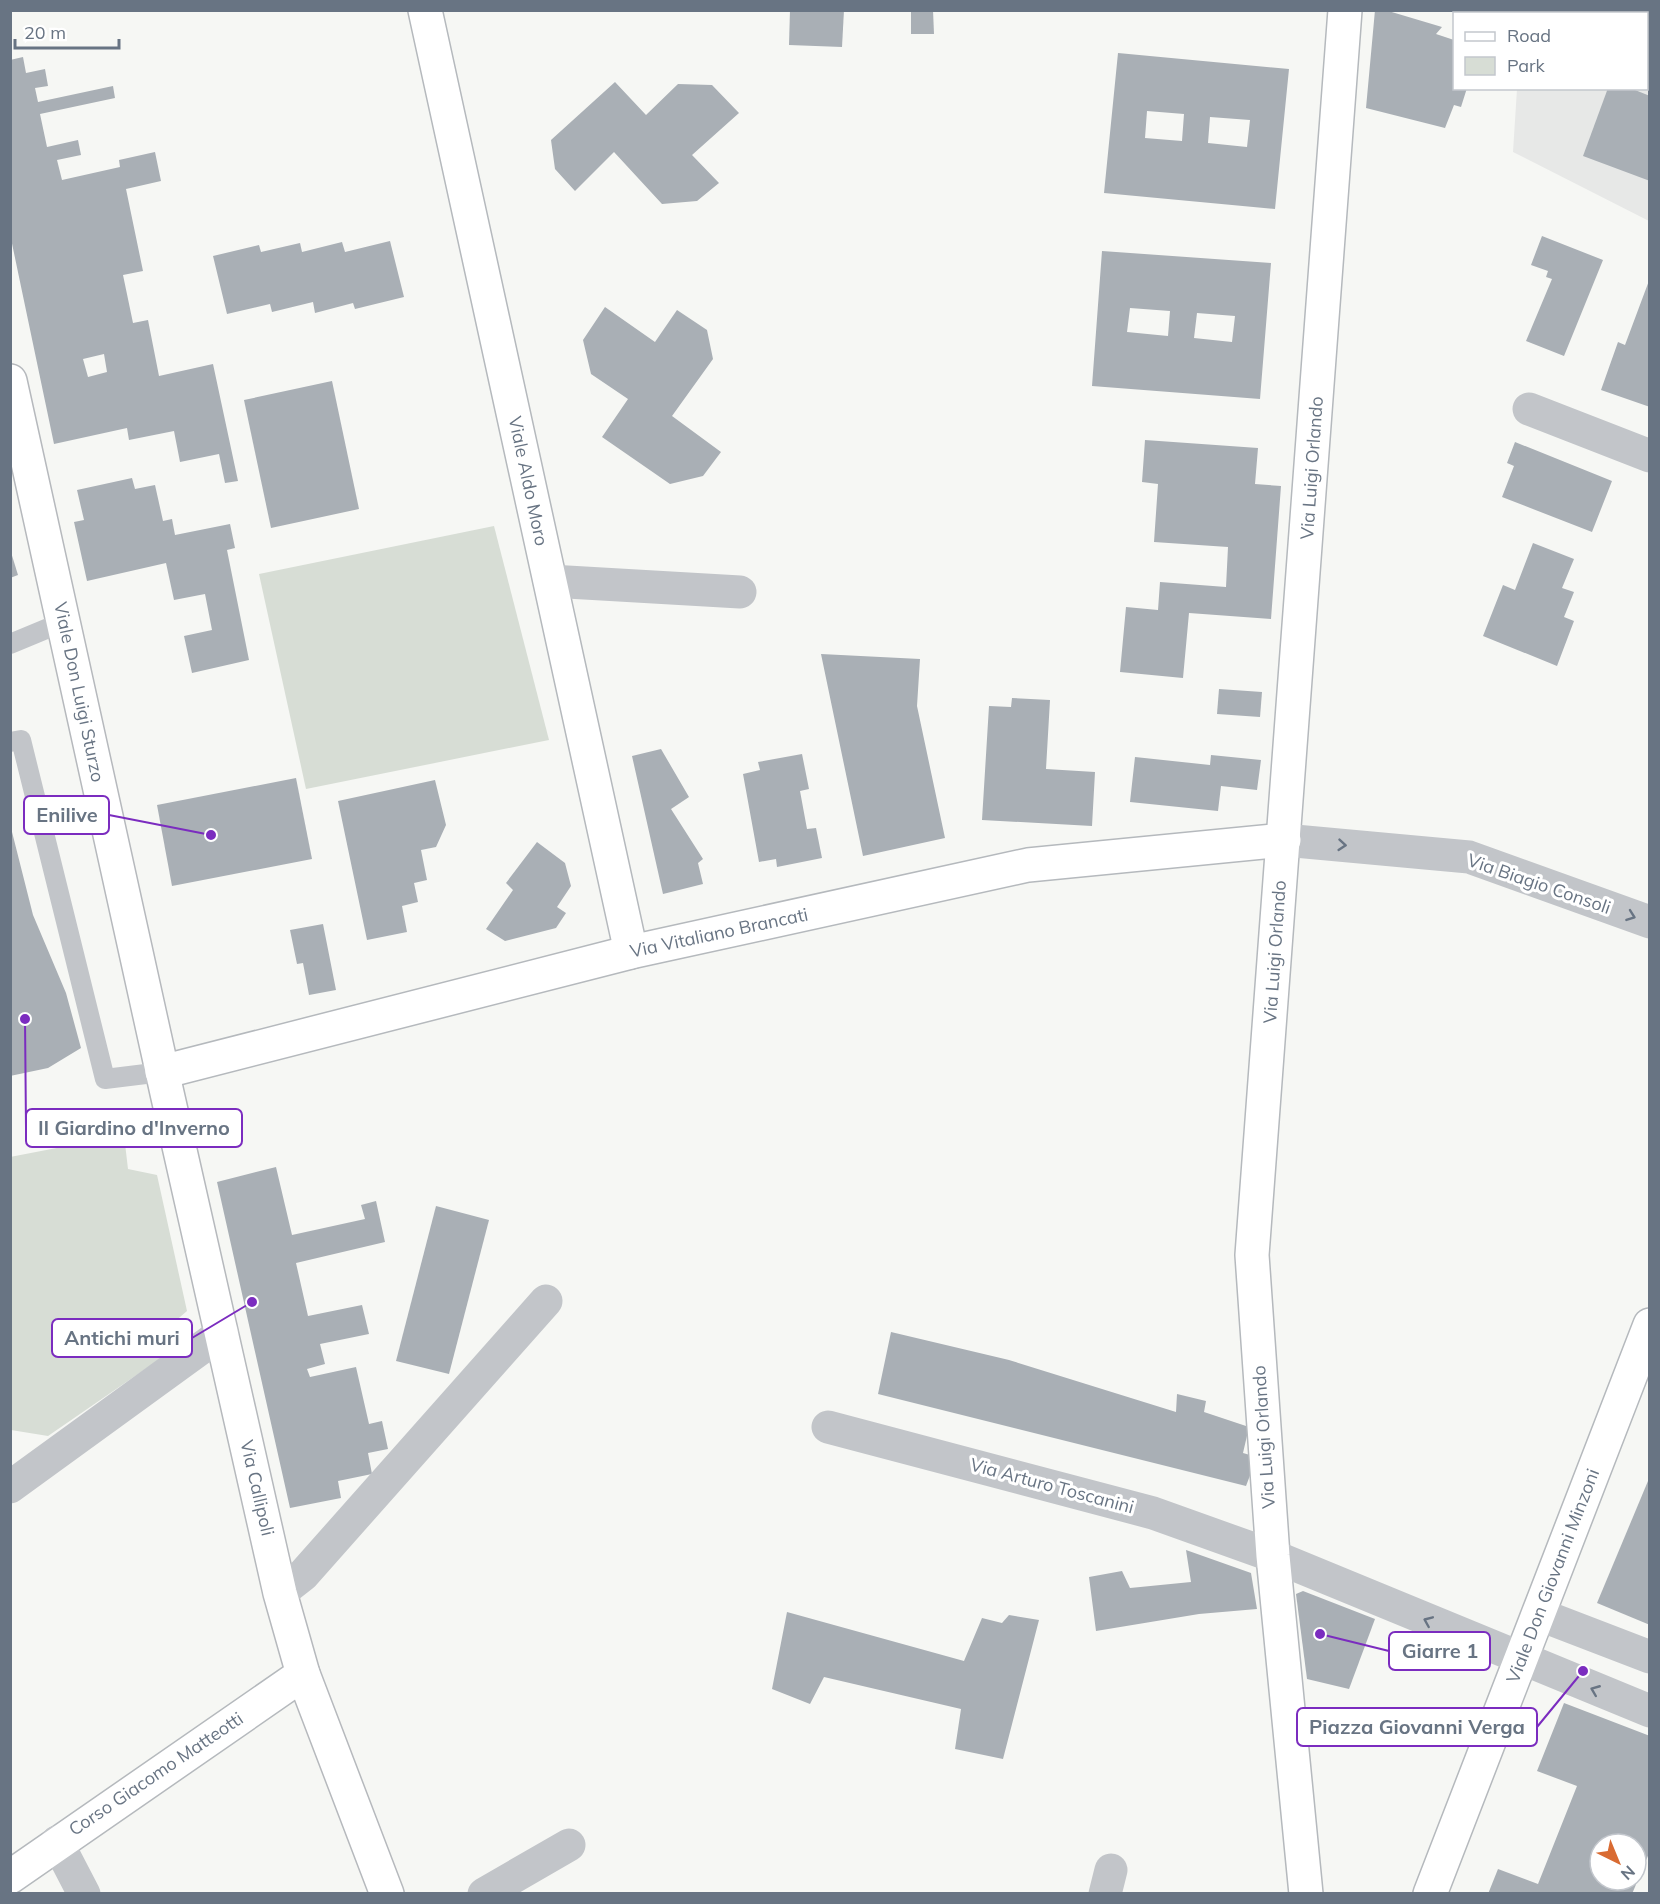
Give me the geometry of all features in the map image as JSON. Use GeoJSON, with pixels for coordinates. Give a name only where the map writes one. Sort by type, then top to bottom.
{"type":"FeatureCollection","features":[{"type":"Feature","properties":{"kind":"street","name":"Viale Aldo Moro"},"geometry":{"type":"LineString","coordinates":[[425,10],[631,952]]}},
{"type":"Feature","properties":{"kind":"street","name":"Via Luigi Orlando"},"geometry":{"type":"LineString","coordinates":[[1306,1893],[1272,1556],[1252,1255],[1345,10]]}},
{"type":"Feature","properties":{"kind":"street","name":"Viale Don Luigi Sturzo"},"geometry":{"type":"LineString","coordinates":[[10,381],[162,1072]]}},
{"type":"Feature","properties":{"kind":"street"},"geometry":{"type":"LineString","coordinates":[[1529,409],[1650,456]]}},
{"type":"Feature","properties":{"kind":"street"},"geometry":{"type":"LineString","coordinates":[[550,580],[740,592]]}},
{"type":"Feature","properties":{"kind":"street","name":"Via Biagio Consoli"},"geometry":{"type":"LineString","coordinates":[[1284,840],[1469,857],[1650,922]]}},
{"type":"Feature","properties":{"kind":"street","name":"Via Vitaliano Brancati"},"geometry":{"type":"LineString","coordinates":[[162,1072],[631,952],[1028,865],[1284,840]]}},
{"type":"Feature","properties":{"kind":"street","name":"Via Callipoli"},"geometry":{"type":"LineString","coordinates":[[162,1072],[280,1593],[303,1674],[387,1893]]}},
{"type":"Feature","properties":{"kind":"street"},"geometry":{"type":"LineString","coordinates":[[280,1593],[303,1575],[546,1301]]}},
{"type":"Feature","properties":{"kind":"street","name":"Viale Don Giovanni Minzoni"},"geometry":{"type":"LineString","coordinates":[[1430,1893],[1650,1325]]}},
{"type":"Feature","properties":{"kind":"street"},"geometry":{"type":"LineString","coordinates":[[10,1487],[222,1333]]}},
{"type":"Feature","properties":{"kind":"street","name":"Via Arturo Toscanini"},"geometry":{"type":"LineString","coordinates":[[828,1427],[1153,1513],[1272,1556],[1650,1712]]}},
{"type":"Feature","properties":{"kind":"street"},"geometry":{"type":"LineString","coordinates":[[1538,1614],[1650,1657]]}},
{"type":"Feature","properties":{"kind":"street","name":"Corso Giacomo Matteotti"},"geometry":{"type":"LineString","coordinates":[[10,1877],[57,1842],[303,1674]]}},
{"type":"Feature","properties":{"kind":"street"},"geometry":{"type":"LineString","coordinates":[[57,1842],[84,1893]]}},
{"type":"Feature","properties":{"kind":"street"},"geometry":{"type":"LineString","coordinates":[[484,1893],[569,1845]]}},
{"type":"Feature","properties":{"kind":"lane"},"geometry":{"type":"LineString","coordinates":[[10,644],[63,622]]}},
{"type":"Feature","properties":{"kind":"lane"},"geometry":{"type":"LineString","coordinates":[[10,742],[21,740],[105,1079],[162,1072]]}},
{"type":"Feature","properties":{"kind":"shaded area"},"geometry":{"type":"Polygon","coordinates":[[[1649,76],[1649,221],[1513,152],[1517,90],[1648,90],[1649,76]]]}},
{"type":"Feature","properties":{"kind":"green space"},"geometry":{"type":"Polygon","coordinates":[[[494,526],[549,740],[306,789],[259,574],[494,526]]]}},
{"type":"Feature","properties":{"kind":"green space"},"geometry":{"type":"Polygon","coordinates":[[[124,1135],[128,1169],[157,1175],[187,1311],[176,1321],[168,1334],[167,1354],[48,1436],[11,1430],[10,1157],[124,1135]]]}},
{"type":"Feature","properties":{"kind":"building"},"geometry":{"type":"Polygon","coordinates":[[[790,10],[844,10],[842,47],[789,45],[790,10]]]}},
{"type":"Feature","properties":{"kind":"building"},"geometry":{"type":"Polygon","coordinates":[[[911,10],[933,10],[934,34],[911,34],[911,10]]]}},
{"type":"Feature","properties":{"kind":"building"},"geometry":{"type":"Polygon","coordinates":[[[1375,10],[1385,10],[1442,27],[1436,34],[1453,40],[1453,90],[1466,90],[1461,107],[1454,105],[1445,128],[1366,108],[1375,10]]]}},
{"type":"Feature","properties":{"kind":"building"},"geometry":{"type":"Polygon","coordinates":[[[1118,53],[1289,69],[1275,209],[1104,193],[1118,53]],[[1147,111],[1145,138],[1182,141],[1184,114],[1147,111]],[[1210,117],[1208,143],[1247,147],[1250,120],[1210,117]]]}},
{"type":"Feature","properties":{"kind":"building"},"geometry":{"type":"Polygon","coordinates":[[[23,57],[26,73],[45,69],[48,86],[35,88],[38,102],[113,86],[115,98],[40,114],[47,147],[78,140],[81,155],[57,160],[62,180],[120,167],[119,160],[155,152],[161,181],[126,189],[143,271],[123,275],[133,323],[148,320],[159,376],[213,364],[238,481],[225,483],[219,454],[180,462],[174,431],[129,440],[127,428],[54,444],[10,234],[10,60],[23,57]],[[104,354],[83,359],[88,377],[107,372],[104,354]]]}},
{"type":"Feature","properties":{"kind":"building"},"geometry":{"type":"Polygon","coordinates":[[[615,82],[646,115],[678,84],[712,85],[739,113],[692,155],[719,183],[697,201],[662,204],[614,152],[575,191],[555,169],[551,140],[615,82]]]}},
{"type":"Feature","properties":{"kind":"building"},"geometry":{"type":"Polygon","coordinates":[[[1607,90],[1635,90],[1650,96],[1650,181],[1583,156],[1607,90]]]}},
{"type":"Feature","properties":{"kind":"building"},"geometry":{"type":"Polygon","coordinates":[[[1542,236],[1603,260],[1564,356],[1526,341],[1552,279],[1546,277],[1548,271],[1531,265],[1542,236]]]}},
{"type":"Feature","properties":{"kind":"building"},"geometry":{"type":"Polygon","coordinates":[[[390,241],[404,297],[355,309],[353,303],[315,313],[313,302],[272,312],[270,304],[227,314],[213,256],[259,245],[261,252],[300,243],[302,252],[342,242],[345,252],[390,241]]]}},
{"type":"Feature","properties":{"kind":"building"},"geometry":{"type":"Polygon","coordinates":[[[1102,251],[1271,263],[1260,399],[1092,386],[1102,251]],[[1130,308],[1127,332],[1168,336],[1170,311],[1130,308]],[[1197,313],[1194,338],[1232,342],[1235,316],[1197,313]]]}},
{"type":"Feature","properties":{"kind":"building"},"geometry":{"type":"Polygon","coordinates":[[[1650,278],[1650,407],[1601,390],[1618,342],[1625,345],[1650,278]]]}},
{"type":"Feature","properties":{"kind":"building"},"geometry":{"type":"Polygon","coordinates":[[[605,307],[655,342],[677,310],[707,330],[713,359],[672,416],[721,452],[703,476],[670,484],[602,437],[628,399],[591,374],[583,340],[605,307]]]}},
{"type":"Feature","properties":{"kind":"building"},"geometry":{"type":"Polygon","coordinates":[[[332,381],[359,509],[271,528],[244,400],[332,381]]]}},
{"type":"Feature","properties":{"kind":"building"},"geometry":{"type":"Polygon","coordinates":[[[1145,440],[1258,448],[1255,484],[1281,486],[1271,619],[1189,613],[1183,678],[1120,672],[1126,607],[1158,610],[1160,582],[1226,587],[1228,547],[1154,542],[1158,484],[1142,482],[1145,440]]]}},
{"type":"Feature","properties":{"kind":"building"},"geometry":{"type":"Polygon","coordinates":[[[1515,442],[1612,481],[1592,532],[1502,497],[1514,466],[1507,463],[1515,442]]]}},
{"type":"Feature","properties":{"kind":"building"},"geometry":{"type":"Polygon","coordinates":[[[132,478],[135,489],[155,485],[163,521],[172,519],[175,535],[230,524],[235,548],[227,550],[249,660],[192,673],[184,636],[212,630],[205,594],[174,600],[166,563],[87,581],[74,522],[84,520],[77,490],[132,478]]]}},
{"type":"Feature","properties":{"kind":"building"},"geometry":{"type":"Polygon","coordinates":[[[1533,543],[1574,559],[1562,588],[1574,592],[1564,617],[1574,621],[1557,666],[1483,636],[1503,585],[1515,590],[1533,543]]]}},
{"type":"Feature","properties":{"kind":"building"},"geometry":{"type":"Polygon","coordinates":[[[10,549],[18,575],[10,578],[10,549]]]}},
{"type":"Feature","properties":{"kind":"building"},"geometry":{"type":"Polygon","coordinates":[[[821,654],[920,659],[917,706],[945,838],[863,856],[821,654]]]}},
{"type":"Feature","properties":{"kind":"building"},"geometry":{"type":"Polygon","coordinates":[[[1219,689],[1262,692],[1260,717],[1217,714],[1219,689]]]}},
{"type":"Feature","properties":{"kind":"building"},"geometry":{"type":"Polygon","coordinates":[[[1012,698],[1050,700],[1046,769],[1095,772],[1092,826],[982,820],[989,706],[1011,707],[1012,698]]]}},
{"type":"Feature","properties":{"kind":"building"},"geometry":{"type":"Polygon","coordinates":[[[661,749],[689,797],[671,809],[703,859],[698,863],[703,884],[663,894],[632,756],[661,749]]]}},
{"type":"Feature","properties":{"kind":"building"},"geometry":{"type":"Polygon","coordinates":[[[802,754],[809,789],[800,791],[807,829],[816,828],[822,858],[777,867],[776,859],[759,862],[743,774],[760,770],[758,762],[802,754]]]}},
{"type":"Feature","properties":{"kind":"building"},"geometry":{"type":"Polygon","coordinates":[[[1211,755],[1261,760],[1257,790],[1221,786],[1218,811],[1130,802],[1135,757],[1210,765],[1211,755]]]}},
{"type":"Feature","properties":{"kind":"building"},"geometry":{"type":"Polygon","coordinates":[[[296,778],[312,859],[172,886],[157,805],[296,778]]]}},
{"type":"Feature","properties":{"kind":"building"},"geometry":{"type":"Polygon","coordinates":[[[435,780],[446,825],[436,847],[421,850],[427,880],[414,883],[418,902],[402,906],[407,932],[367,940],[338,801],[435,780]]]}},
{"type":"Feature","properties":{"kind":"building"},"geometry":{"type":"Polygon","coordinates":[[[10,824],[33,915],[66,993],[81,1048],[48,1068],[10,1076],[10,824]]]}},
{"type":"Feature","properties":{"kind":"building"},"geometry":{"type":"Polygon","coordinates":[[[537,842],[565,863],[571,886],[557,907],[566,913],[556,928],[505,941],[486,929],[513,890],[506,883],[537,842]]]}},
{"type":"Feature","properties":{"kind":"building"},"geometry":{"type":"Polygon","coordinates":[[[323,924],[336,990],[309,995],[303,963],[297,964],[290,930],[323,924]]]}},
{"type":"Feature","properties":{"kind":"building"},"geometry":{"type":"Polygon","coordinates":[[[276,1167],[292,1235],[365,1219],[361,1205],[376,1201],[385,1242],[296,1263],[308,1316],[362,1305],[369,1334],[320,1344],[325,1364],[307,1369],[310,1377],[356,1367],[369,1424],[382,1421],[388,1449],[368,1453],[372,1474],[338,1481],[341,1498],[290,1508],[217,1182],[276,1167]]]}},
{"type":"Feature","properties":{"kind":"building"},"geometry":{"type":"Polygon","coordinates":[[[436,1206],[489,1220],[449,1374],[396,1361],[436,1206]]]}},
{"type":"Feature","properties":{"kind":"building"},"geometry":{"type":"Polygon","coordinates":[[[891,1332],[1009,1360],[1176,1412],[1177,1394],[1206,1401],[1204,1412],[1249,1427],[1243,1453],[1257,1457],[1246,1486],[878,1394],[891,1332]]]}},
{"type":"Feature","properties":{"kind":"building"},"geometry":{"type":"Polygon","coordinates":[[[1648,1481],[1650,1482],[1650,1625],[1597,1603],[1648,1481]]]}},
{"type":"Feature","properties":{"kind":"building"},"geometry":{"type":"Polygon","coordinates":[[[1186,1550],[1251,1573],[1257,1609],[1199,1614],[1096,1631],[1089,1577],[1122,1571],[1130,1588],[1191,1582],[1186,1550]]]}},
{"type":"Feature","properties":{"kind":"building"},"geometry":{"type":"Polygon","coordinates":[[[1303,1591],[1375,1619],[1349,1689],[1307,1679],[1296,1594],[1303,1591]]]}},
{"type":"Feature","properties":{"kind":"building"},"geometry":{"type":"Polygon","coordinates":[[[787,1612],[964,1661],[982,1618],[1002,1623],[1009,1615],[1039,1620],[1003,1759],[955,1749],[961,1709],[824,1677],[810,1704],[772,1689],[787,1612]]]}},
{"type":"Feature","properties":{"kind":"building"},"geometry":{"type":"Polygon","coordinates":[[[1564,1703],[1650,1736],[1650,1851],[1648,1856],[1648,1832],[1588,1832],[1588,1892],[1633,1892],[1632,1894],[1488,1894],[1498,1869],[1538,1884],[1577,1786],[1537,1771],[1564,1703]]]}},
{"type":"Feature","properties":{"kind":"place","name":"Enilive"},"geometry":{"type":"Point","coordinates":[211,835]}},
{"type":"Feature","properties":{"kind":"place","name":"Il Giardino d'Inverno"},"geometry":{"type":"Point","coordinates":[25,1019]}},
{"type":"Feature","properties":{"kind":"place","name":"Antichi muri"},"geometry":{"type":"Point","coordinates":[252,1302]}},
{"type":"Feature","properties":{"kind":"place","name":"Giarre 1"},"geometry":{"type":"Point","coordinates":[1320,1634]}},
{"type":"Feature","properties":{"kind":"place","name":"Piazza Giovanni Verga"},"geometry":{"type":"Point","coordinates":[1583,1671]}}]}
